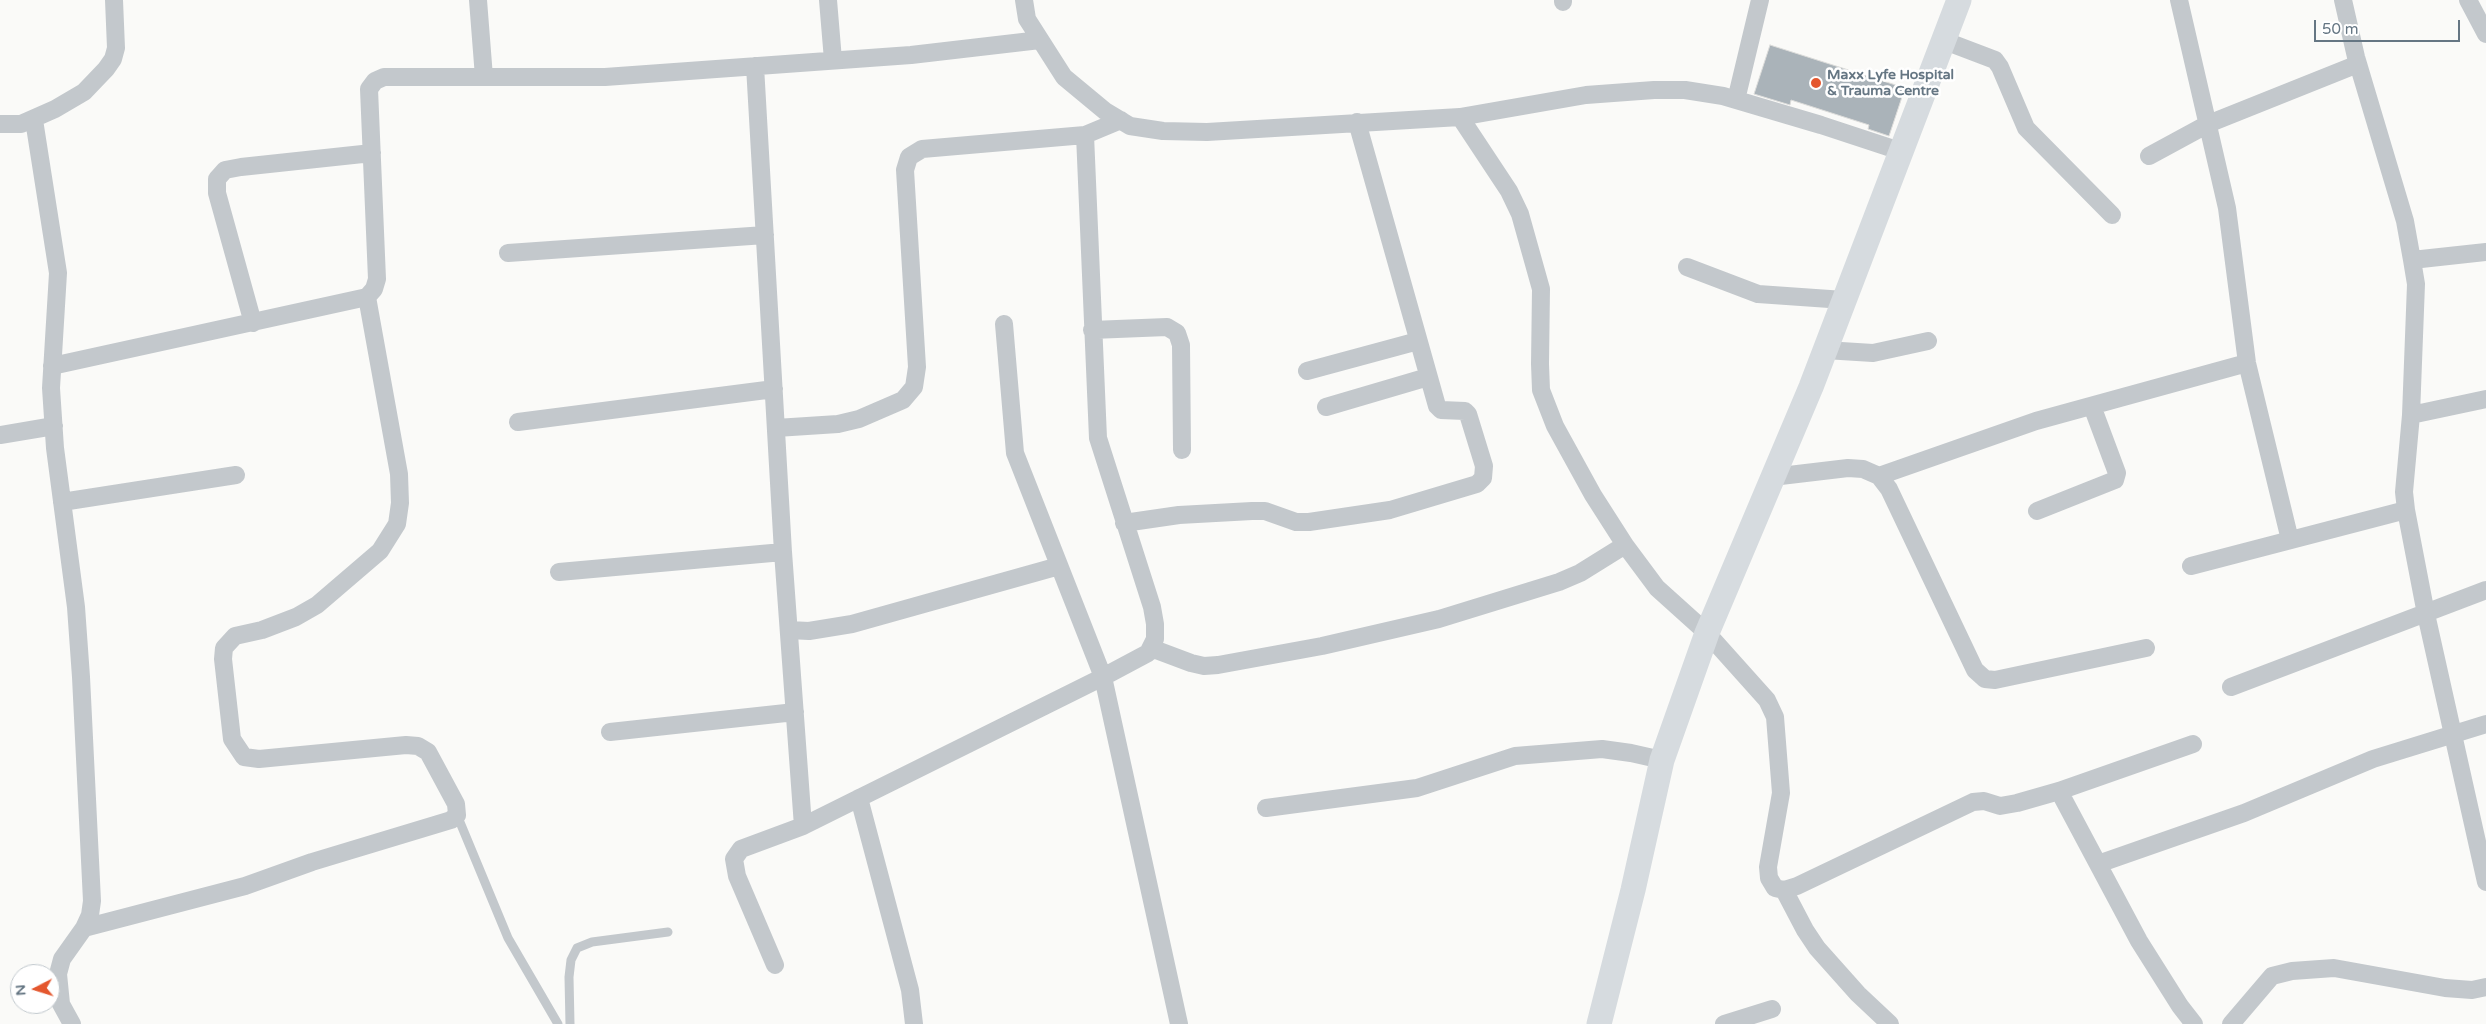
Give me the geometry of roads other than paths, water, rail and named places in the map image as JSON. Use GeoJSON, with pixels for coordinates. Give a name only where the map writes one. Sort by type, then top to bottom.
{"type":"FeatureCollection","features":[{"type":"Feature","properties":{"kind":"street"},"geometry":{"type":"LineString","coordinates":[[0,124],[21,124],[34,120],[84,92],[113,59],[116,48],[114,0]]}},
{"type":"Feature","properties":{"kind":"street"},"geometry":{"type":"LineString","coordinates":[[478,0],[484,77]]}},
{"type":"Feature","properties":{"kind":"street"},"geometry":{"type":"LineString","coordinates":[[828,0],[833,60]]}},
{"type":"Feature","properties":{"kind":"street"},"geometry":{"type":"LineString","coordinates":[[1024,0],[1027,19],[1064,77],[1105,111],[1130,126],[1163,131],[1207,132],[1460,116],[1586,95],[1654,90],[1685,90],[1736,100],[1900,151]]}},
{"type":"Feature","properties":{"kind":"street"},"geometry":{"type":"LineString","coordinates":[[1736,100],[1760,0]]}},
{"type":"Feature","properties":{"kind":"street"},"geometry":{"type":"LineString","coordinates":[[1599,1024],[1633,890],[1662,760],[1706,633],[1825,350],[1900,151],[1960,0]]}},
{"type":"Feature","properties":{"kind":"street"},"geometry":{"type":"LineString","coordinates":[[2179,0],[2226,208],[2247,363],[2290,540]]}},
{"type":"Feature","properties":{"kind":"street"},"geometry":{"type":"LineString","coordinates":[[2343,0],[2358,64],[2405,221],[2416,284],[2410,415],[2404,492],[2406,510],[2426,614],[2486,882]]}},
{"type":"Feature","properties":{"kind":"street"},"geometry":{"type":"LineString","coordinates":[[2468,0],[2486,34]]}},
{"type":"Feature","properties":{"kind":"street"},"geometry":{"type":"LineString","coordinates":[[52,366],[367,297],[374,289],[377,279],[369,89],[375,81],[384,77],[605,77],[911,54],[1040,40]]}},
{"type":"Feature","properties":{"kind":"street"},"geometry":{"type":"LineString","coordinates":[[1944,41],[1995,60],[2000,67],[2026,128],[2112,215]]}},
{"type":"Feature","properties":{"kind":"street"},"geometry":{"type":"LineString","coordinates":[[2149,156],[2208,124],[2358,64]]}},
{"type":"Feature","properties":{"kind":"street"},"geometry":{"type":"LineString","coordinates":[[755,66],[783,552],[803,826]]}},
{"type":"Feature","properties":{"kind":"street"},"geometry":{"type":"LineString","coordinates":[[1460,116],[1509,191],[1520,214],[1541,289],[1540,364],[1542,390],[1546,407],[1592,494],[1625,545],[1657,588],[1706,633],[1767,700],[1775,717],[1781,793],[1768,867],[1769,878],[1775,888],[1784,890],[1797,886],[1973,802],[1984,801],[2006,806],[2059,791],[2193,744]]}},
{"type":"Feature","properties":{"kind":"street"},"geometry":{"type":"LineString","coordinates":[[34,120],[58,273],[51,388],[62,502],[76,607],[82,687],[92,901],[90,915],[84,928],[62,959],[58,974],[61,1004],[72,1024]]}},
{"type":"Feature","properties":{"kind":"street"},"geometry":{"type":"LineString","coordinates":[[776,428],[838,424],[859,419],[904,400],[914,386],[917,367],[905,170],[909,157],[922,148],[1085,134],[1121,120]]}},
{"type":"Feature","properties":{"kind":"street"},"geometry":{"type":"LineString","coordinates":[[1124,523],[1179,515],[1252,511],[1265,511],[1296,522],[1309,522],[1390,510],[1477,484],[1483,478],[1484,466],[1468,414],[1465,410],[1441,410],[1437,406],[1357,122]]}},
{"type":"Feature","properties":{"kind":"street"},"geometry":{"type":"LineString","coordinates":[[775,965],[737,876],[734,859],[741,849],[803,826],[1103,677],[1148,653],[1155,639],[1155,624],[1098,438],[1085,134]]}},
{"type":"Feature","properties":{"kind":"street"},"geometry":{"type":"LineString","coordinates":[[253,323],[217,193],[217,180],[225,170],[241,167],[372,153]]}},
{"type":"Feature","properties":{"kind":"street"},"geometry":{"type":"LineString","coordinates":[[508,253],[765,235]]}},
{"type":"Feature","properties":{"kind":"street"},"geometry":{"type":"LineString","coordinates":[[2412,260],[2486,252]]}},
{"type":"Feature","properties":{"kind":"street"},"geometry":{"type":"LineString","coordinates":[[1686,267],[1758,294],[1844,300]]}},
{"type":"Feature","properties":{"kind":"street"},"geometry":{"type":"LineString","coordinates":[[84,928],[253,884],[312,862],[451,820],[457,815],[456,804],[428,752],[418,746],[406,744],[260,759],[244,757],[232,740],[222,659],[224,648],[234,636],[262,630],[296,617],[318,605],[380,551],[397,524],[400,502],[399,474],[367,297]]}},
{"type":"Feature","properties":{"kind":"street"},"geometry":{"type":"LineString","coordinates":[[1004,324],[1016,453],[1103,677],[1179,1024]]}},
{"type":"Feature","properties":{"kind":"street"},"geometry":{"type":"LineString","coordinates":[[1092,330],[1167,327],[1177,333],[1181,345],[1182,450]]}},
{"type":"Feature","properties":{"kind":"street"},"geometry":{"type":"LineString","coordinates":[[1308,370],[1418,341]]}},
{"type":"Feature","properties":{"kind":"street"},"geometry":{"type":"LineString","coordinates":[[1825,350],[1873,353],[1928,342]]}},
{"type":"Feature","properties":{"kind":"street"},"geometry":{"type":"LineString","coordinates":[[1879,476],[2036,421],[2247,363]]}},
{"type":"Feature","properties":{"kind":"street"},"geometry":{"type":"LineString","coordinates":[[1326,407],[1428,377]]}},
{"type":"Feature","properties":{"kind":"street"},"geometry":{"type":"LineString","coordinates":[[518,422],[774,389]]}},
{"type":"Feature","properties":{"kind":"street"},"geometry":{"type":"LineString","coordinates":[[2410,415],[2486,399]]}},
{"type":"Feature","properties":{"kind":"street"},"geometry":{"type":"LineString","coordinates":[[2037,510],[2115,480],[2117,473],[2092,406]]}},
{"type":"Feature","properties":{"kind":"street"},"geometry":{"type":"LineString","coordinates":[[0,435],[54,426]]}},
{"type":"Feature","properties":{"kind":"street"},"geometry":{"type":"LineString","coordinates":[[1772,477],[1848,468],[1863,469],[1879,476],[1889,489],[1975,670],[1985,679],[1995,680],[2146,648]]}},
{"type":"Feature","properties":{"kind":"street"},"geometry":{"type":"LineString","coordinates":[[62,502],[236,475]]}},
{"type":"Feature","properties":{"kind":"street"},"geometry":{"type":"LineString","coordinates":[[2191,566],[2406,510]]}},
{"type":"Feature","properties":{"kind":"street"},"geometry":{"type":"LineString","coordinates":[[1151,648],[1204,666],[1322,646],[1439,618],[1559,582],[1580,573],[1625,545]]}},
{"type":"Feature","properties":{"kind":"street"},"geometry":{"type":"LineString","coordinates":[[558,572],[783,552]]}},
{"type":"Feature","properties":{"kind":"street"},"geometry":{"type":"LineString","coordinates":[[789,630],[809,631],[852,624],[1059,566]]}},
{"type":"Feature","properties":{"kind":"street"},"geometry":{"type":"LineString","coordinates":[[2232,687],[2486,590]]}},
{"type":"Feature","properties":{"kind":"street"},"geometry":{"type":"LineString","coordinates":[[610,732],[795,712]]}},
{"type":"Feature","properties":{"kind":"street"},"geometry":{"type":"LineString","coordinates":[[2098,864],[2234,817],[2373,759],[2486,724]]}},
{"type":"Feature","properties":{"kind":"street"},"geometry":{"type":"LineString","coordinates":[[1266,808],[1417,788],[1515,756],[1602,750],[1631,753],[1662,760]]}},
{"type":"Feature","properties":{"kind":"street"},"geometry":{"type":"LineString","coordinates":[[2059,791],[2139,941],[2180,1006],[2194,1024]]}},
{"type":"Feature","properties":{"kind":"street"},"geometry":{"type":"LineString","coordinates":[[859,798],[910,990],[914,1024]]}},
{"type":"Feature","properties":{"kind":"street"},"geometry":{"type":"LineString","coordinates":[[1784,890],[1805,930],[1817,948],[1858,994],[1890,1024]]}},
{"type":"Feature","properties":{"kind":"street"},"geometry":{"type":"LineString","coordinates":[[2230,1024],[2272,976],[2292,971],[2334,968],[2445,988],[2472,990],[2486,987]]}},
{"type":"Feature","properties":{"kind":"street"},"geometry":{"type":"LineString","coordinates":[[1724,1024],[1772,1009]]}},
{"type":"Feature","properties":{"kind":"lane"},"geometry":{"type":"LineString","coordinates":[[457,815],[508,938],[558,1024]]}},
{"type":"Feature","properties":{"kind":"lane"},"geometry":{"type":"LineString","coordinates":[[570,1024],[569,977],[571,960],[576,948],[592,942],[668,932]]}},
{"type":"Feature","properties":{"kind":"place","name":"Maxx Lyfe Hospital & Trauma Centre"},"geometry":{"type":"Point","coordinates":[1816,83]}}]}
